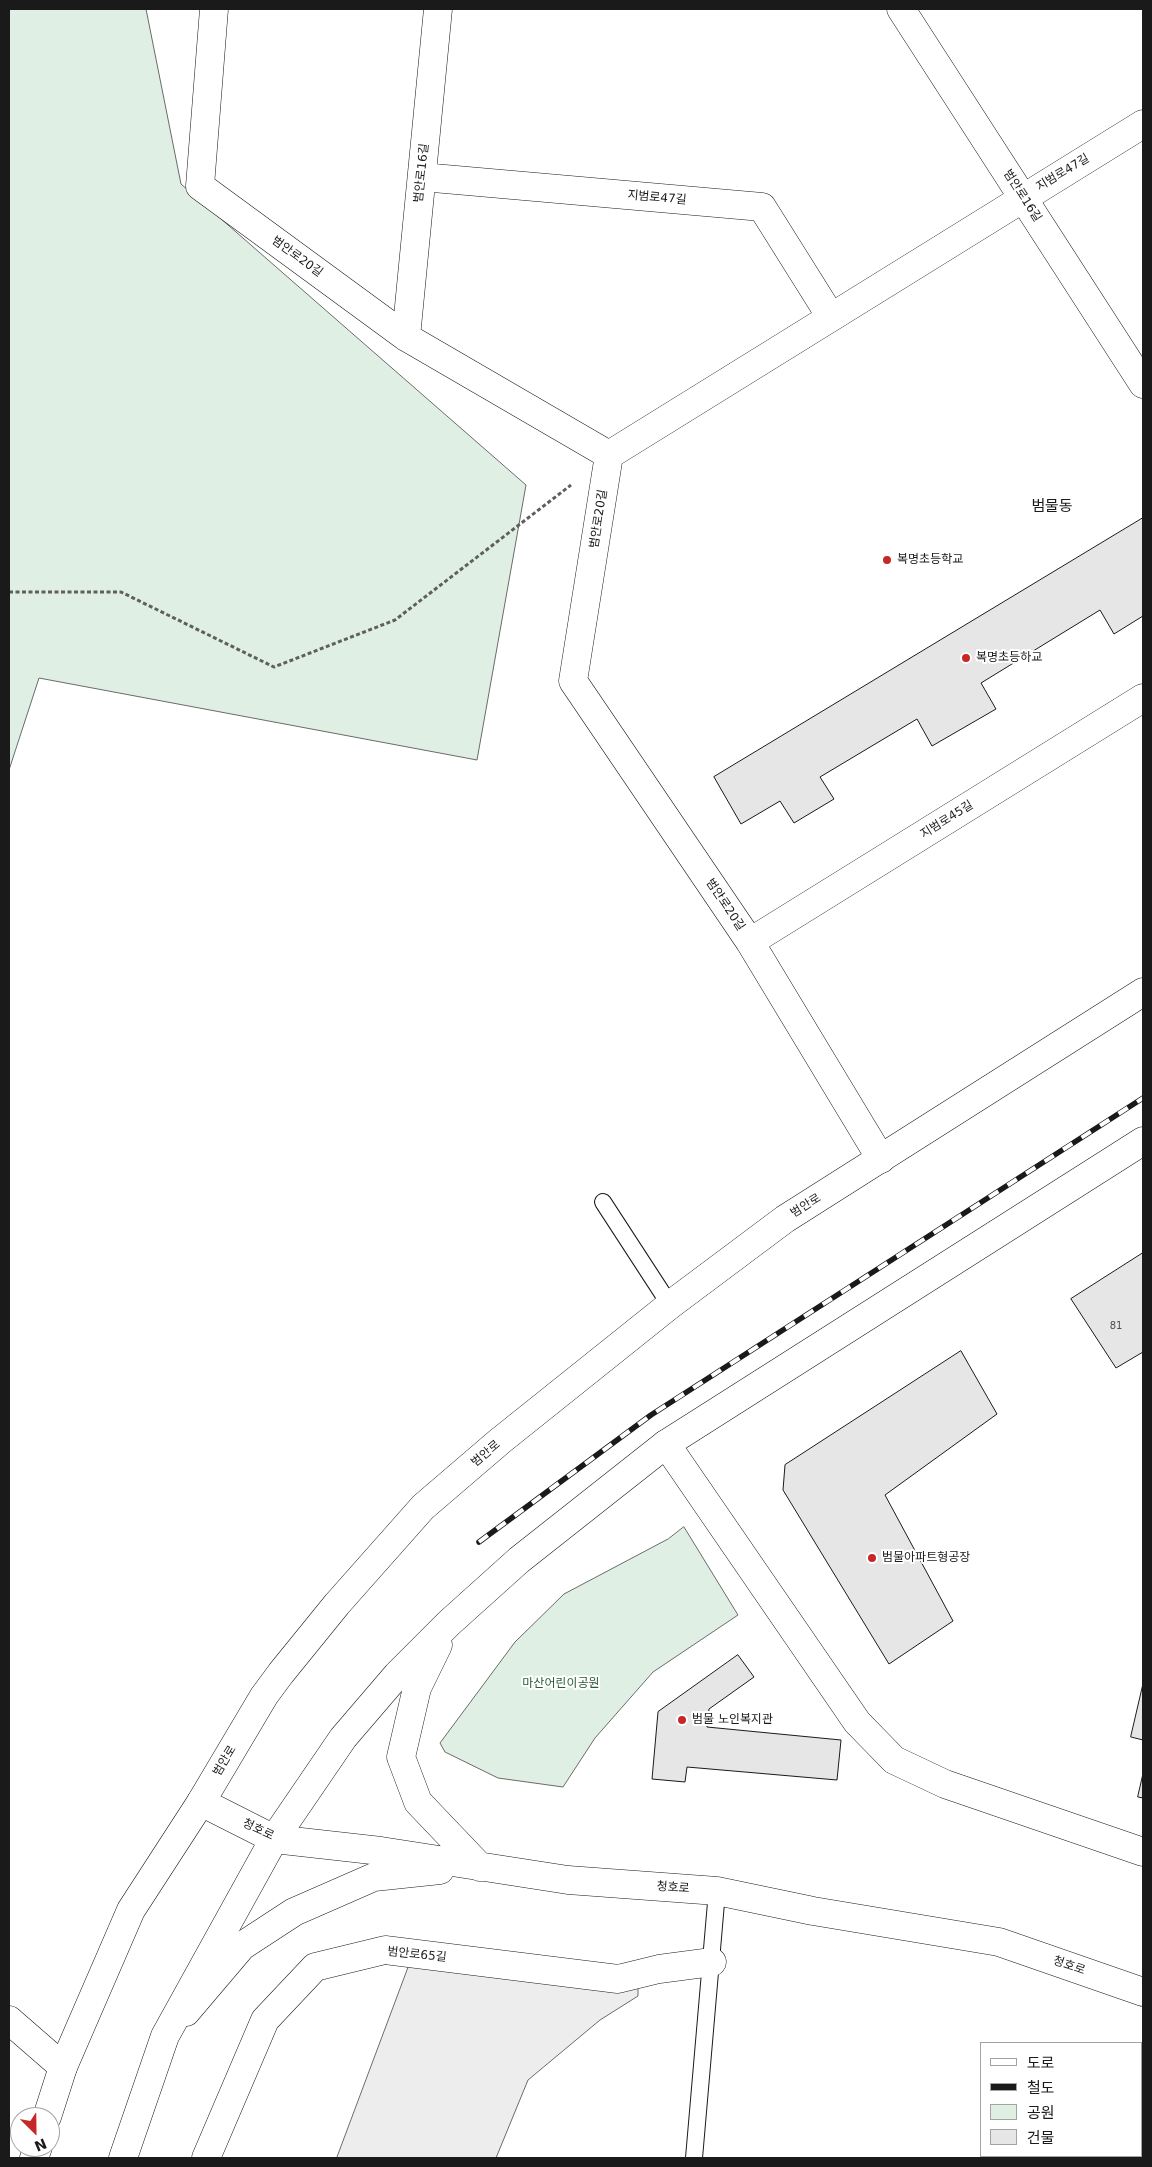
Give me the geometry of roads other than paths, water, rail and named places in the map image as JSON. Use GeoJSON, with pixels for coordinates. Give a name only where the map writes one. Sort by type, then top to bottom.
{"type":"FeatureCollection","features":[{"type":"Feature","properties":{"kind":"main road","name":"범안로20길"},"geometry":{"type":"LineString","coordinates":[[214,9],[200,186],[406,338],[609,455],[574,681],[750,942],[881,1159]]}},
{"type":"Feature","properties":{"kind":"main road","name":"범안로16길"},"geometry":{"type":"LineString","coordinates":[[406,338],[438,9]]}},
{"type":"Feature","properties":{"kind":"main road","name":"범안로16길"},"geometry":{"type":"LineString","coordinates":[[901,9],[1143,384]]}},
{"type":"Feature","properties":{"kind":"main road","name":"지범로47길"},"geometry":{"type":"LineString","coordinates":[[609,455],[1143,124]]}},
{"type":"Feature","properties":{"kind":"main road","name":"지범로47길"},"geometry":{"type":"LineString","coordinates":[[422,177],[762,207],[831,317]]}},
{"type":"Feature","properties":{"kind":"main road","name":"지범로45길"},"geometry":{"type":"LineString","coordinates":[[750,942],[1143,698]]}},
{"type":"Feature","properties":{"kind":"main road","name":"범안로"},"geometry":{"type":"LineString","coordinates":[[50,2107],[64,2067],[131,1910],[201,1802],[264,1696],[338,1604],[423,1507],[500,1441],[670,1305],[786,1219],[1143,992]]}},
{"type":"Feature","properties":{"kind":"main road"},"geometry":{"type":"LineString","coordinates":[[123,2158],[165,2036],[274,1839],[343,1738],[397,1676],[449,1623],[519,1560],[666,1444],[1143,1141]]}},
{"type":"Feature","properties":{"kind":"main road"},"geometry":{"type":"LineString","coordinates":[[666,1444],[857,1722],[894,1760],[945,1784],[1143,1852]]}},
{"type":"Feature","properties":{"kind":"main road"},"geometry":{"type":"LineString","coordinates":[[449,1623],[417,1688],[401,1758],[418,1802],[480,1866]]}},
{"type":"Feature","properties":{"kind":"main road","name":"청호로"},"geometry":{"type":"LineString","coordinates":[[201,1802],[274,1839],[381,1851],[568,1880],[718,1891],[813,1911],[1000,1942],[1143,1992]]}},
{"type":"Feature","properties":{"kind":"main road"},"geometry":{"type":"LineString","coordinates":[[165,2036],[242,1946],[294,1912],[374,1877],[480,1866]]}},
{"type":"Feature","properties":{"kind":"main road","name":"범안로65길"},"geometry":{"type":"LineString","coordinates":[[206,2158],[265,2020],[315,1967],[385,1950],[618,1979],[659,1968],[712,1962]]}},
{"type":"Feature","properties":{"kind":"main road"},"geometry":{"type":"LineString","coordinates":[[9,2020],[64,2067]]}},
{"type":"Feature","properties":{"kind":"lane"},"geometry":{"type":"LineString","coordinates":[[603,1202],[670,1305]]}},
{"type":"Feature","properties":{"kind":"lane"},"geometry":{"type":"LineString","coordinates":[[694,2158],[718,1891]]}},
{"type":"Feature","properties":{"kind":"railway"},"geometry":{"type":"LineString","coordinates":[[479,1542],[651,1415],[1143,1098]]}},
{"type":"Feature","properties":{"kind":"place","name":"복명초등학교"},"geometry":{"type":"Point","coordinates":[887,560]}},
{"type":"Feature","properties":{"kind":"place","name":"복명초등하교"},"geometry":{"type":"Point","coordinates":[966,658]}},
{"type":"Feature","properties":{"kind":"place","name":"범물아파트형공장"},"geometry":{"type":"Point","coordinates":[872,1558]}},
{"type":"Feature","properties":{"kind":"place","name":"범물 노인복지관"},"geometry":{"type":"Point","coordinates":[682,1720]}},
{"type":"Feature","properties":{"kind":"district","name":"범물동"},"geometry":{"type":"Point","coordinates":[1052,507]}},
{"type":"Feature","properties":{"kind":"park label","name":"마산어린이공원"},"geometry":{"type":"Point","coordinates":[561,1684]}}]}
